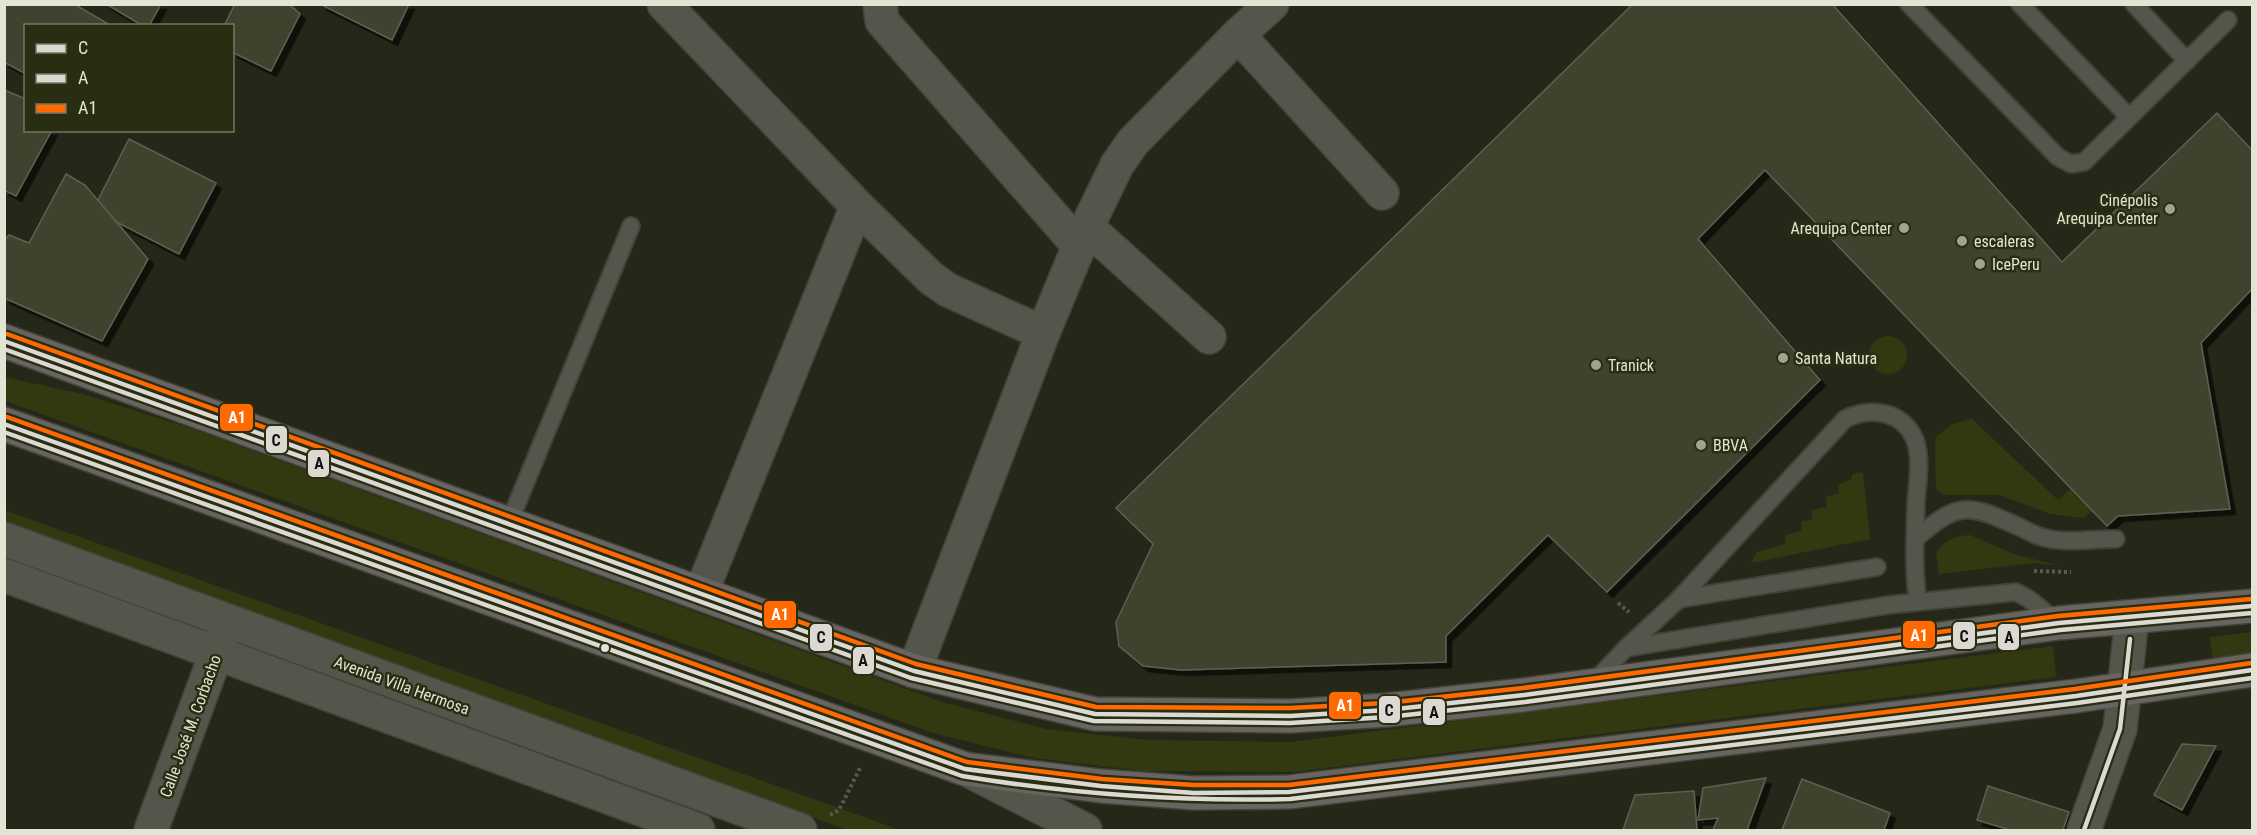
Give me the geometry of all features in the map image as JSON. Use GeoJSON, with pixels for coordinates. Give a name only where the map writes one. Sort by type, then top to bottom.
{"type":"FeatureCollection","features":[{"type":"Feature","properties":{"kind":"main road"},"geometry":{"type":"LineString","coordinates":[[4,341],[914,671],[1095,714],[1290,716],[1387,710],[1591,686],[2059,623],[2253,606]]}},
{"type":"Feature","properties":{"kind":"main road"},"geometry":{"type":"LineString","coordinates":[[4,360],[71,365]]}},
{"type":"Feature","properties":{"kind":"main road"},"geometry":{"type":"LineString","coordinates":[[4,424],[965,769],[1101,786],[1194,793],[1289,792],[2057,698],[2253,670]]}},
{"type":"Feature","properties":{"kind":"street"},"geometry":{"type":"LineString","coordinates":[[664,4],[857,206],[940,285],[1043,333]]}},
{"type":"Feature","properties":{"kind":"street"},"geometry":{"type":"LineString","coordinates":[[880,4],[882,21],[1083,237],[1209,338]]}},
{"type":"Feature","properties":{"kind":"street"},"geometry":{"type":"LineString","coordinates":[[914,671],[1043,333],[1083,237],[1118,165],[1133,142],[1238,35],[1272,4]]}},
{"type":"Feature","properties":{"kind":"street"},"geometry":{"type":"LineString","coordinates":[[1238,35],[1382,193]]}},
{"type":"Feature","properties":{"kind":"street"},"geometry":{"type":"LineString","coordinates":[[701,593],[857,206]]}},
{"type":"Feature","properties":{"kind":"street","name":"Avenida Villa Hermosa"},"geometry":{"type":"LineString","coordinates":[[4,539],[800,831]]}},
{"type":"Feature","properties":{"kind":"street","name":"Avenida Villa Hermosa"},"geometry":{"type":"LineString","coordinates":[[4,575],[698,831]]}},
{"type":"Feature","properties":{"kind":"street"},"geometry":{"type":"LineString","coordinates":[[2084,831],[2120,729],[2132,617]]}},
{"type":"Feature","properties":{"kind":"street","name":"Calle José M. Corbacho"},"geometry":{"type":"LineString","coordinates":[[151,831],[228,622]]}},
{"type":"Feature","properties":{"kind":"street"},"geometry":{"type":"LineString","coordinates":[[965,769],[1085,831]]}},
{"type":"Feature","properties":{"kind":"lane"},"geometry":{"type":"LineString","coordinates":[[1909,4],[2058,157],[2071,164],[2084,162],[2228,20]]}},
{"type":"Feature","properties":{"kind":"lane"},"geometry":{"type":"LineString","coordinates":[[2020,4],[2129,117]]}},
{"type":"Feature","properties":{"kind":"lane"},"geometry":{"type":"LineString","coordinates":[[2134,4],[2187,61]]}},
{"type":"Feature","properties":{"kind":"lane"},"geometry":{"type":"LineString","coordinates":[[509,523],[631,226]]}},
{"type":"Feature","properties":{"kind":"lane"},"geometry":{"type":"LineString","coordinates":[[1591,686],[1626,648],[1679,599],[1839,425],[1845,419],[1863,412],[1878,411],[1893,415],[1909,430],[1915,440],[1918,457],[1914,539],[1918,601]]}},
{"type":"Feature","properties":{"kind":"lane"},"geometry":{"type":"LineString","coordinates":[[1914,539],[1942,516],[1958,510],[1975,509],[2041,537],[2062,540],[2116,538]]}},
{"type":"Feature","properties":{"kind":"lane"},"geometry":{"type":"LineString","coordinates":[[1679,599],[1877,567]]}},
{"type":"Feature","properties":{"kind":"lane"},"geometry":{"type":"LineString","coordinates":[[1626,648],[1918,601],[2016,592],[2029,599],[2059,623]]}},
{"type":"Feature","properties":{"kind":"path"},"geometry":{"type":"LineString","coordinates":[[829,814],[834,814],[839,810],[856,771],[865,766],[883,762],[892,743]]}},
{"type":"Feature","properties":{"kind":"green space"},"geometry":{"type":"Polygon","coordinates":[[[1888,336],[1901,342],[1907,355],[1901,368],[1888,374],[1875,368],[1869,355],[1875,342],[1888,336]]]}},
{"type":"Feature","properties":{"kind":"green space"},"geometry":{"type":"Polygon","coordinates":[[[4,377],[83,394],[196,430],[942,702],[1046,729],[1148,740],[1290,742],[2053,646],[2056,677],[1294,772],[1145,771],[1033,758],[933,733],[5,401],[4,377]]]}},
{"type":"Feature","properties":{"kind":"green space"},"geometry":{"type":"Polygon","coordinates":[[[1972,419],[2058,500],[2075,485],[2102,505],[2083,518],[2050,514],[2000,495],[1944,495],[1936,489],[1935,438],[1952,424],[1972,419]]]}},
{"type":"Feature","properties":{"kind":"green space"},"geometry":{"type":"Polygon","coordinates":[[[1863,472],[1870,539],[1751,563],[1757,552],[1785,544],[1786,535],[1801,531],[1802,521],[1812,520],[1812,510],[1827,507],[1826,497],[1839,493],[1838,484],[1851,480],[1852,474],[1863,472]]]}},
{"type":"Feature","properties":{"kind":"green space"},"geometry":{"type":"Polygon","coordinates":[[[4,510],[900,830],[847,830],[5,521],[4,510]]]}},
{"type":"Feature","properties":{"kind":"green space"},"geometry":{"type":"Polygon","coordinates":[[[1970,535],[2014,554],[2060,566],[2035,563],[1939,574],[1936,552],[1951,539],[1970,535]]]}},
{"type":"Feature","properties":{"kind":"green space"},"geometry":{"type":"Polygon","coordinates":[[[2252,632],[2252,655],[2213,660],[2210,637],[2252,632]]]}},
{"type":"Feature","properties":{"kind":"building"},"geometry":{"type":"Polygon","coordinates":[[[5,4],[74,4],[108,24],[24,24],[24,73],[4,62],[5,4]]]}},
{"type":"Feature","properties":{"kind":"building"},"geometry":{"type":"Polygon","coordinates":[[[106,4],[161,4],[150,24],[140,24],[106,4]]]}},
{"type":"Feature","properties":{"kind":"building"},"geometry":{"type":"Polygon","coordinates":[[[235,4],[289,4],[300,14],[271,71],[234,53],[234,24],[225,24],[235,4]]]}},
{"type":"Feature","properties":{"kind":"building"},"geometry":{"type":"Polygon","coordinates":[[[320,4],[409,4],[392,40],[320,4]]]}},
{"type":"Feature","properties":{"kind":"building"},"geometry":{"type":"Polygon","coordinates":[[[1633,4],[1832,4],[2062,262],[2217,113],[2252,150],[2252,289],[2201,343],[2230,509],[2118,516],[2107,526],[1765,170],[1698,239],[1820,380],[1607,592],[1548,535],[1446,636],[1446,662],[1181,670],[1143,666],[1119,646],[1116,622],[1153,544],[1116,508],[1633,4]]]}},
{"type":"Feature","properties":{"kind":"building"},"geometry":{"type":"Polygon","coordinates":[[[4,90],[24,98],[24,132],[51,132],[16,196],[4,190],[4,90]]]}},
{"type":"Feature","properties":{"kind":"building"},"geometry":{"type":"Polygon","coordinates":[[[129,139],[216,183],[179,254],[93,210],[129,139]]]}},
{"type":"Feature","properties":{"kind":"building"},"geometry":{"type":"Polygon","coordinates":[[[66,174],[85,185],[148,259],[102,341],[4,298],[4,241],[9,235],[29,243],[66,174]]]}},
{"type":"Feature","properties":{"kind":"building"},"geometry":{"type":"Polygon","coordinates":[[[2182,744],[2216,746],[2182,810],[2154,795],[2182,744]]]}},
{"type":"Feature","properties":{"kind":"building"},"geometry":{"type":"Polygon","coordinates":[[[1766,778],[1747,830],[1713,830],[1718,818],[1698,820],[1703,788],[1766,778]]]}},
{"type":"Feature","properties":{"kind":"building"},"geometry":{"type":"Polygon","coordinates":[[[1802,779],[1890,813],[1884,830],[1782,830],[1802,779]]]}},
{"type":"Feature","properties":{"kind":"building"},"geometry":{"type":"Polygon","coordinates":[[[1988,786],[2069,812],[2063,830],[2010,830],[1977,820],[1988,786]]]}},
{"type":"Feature","properties":{"kind":"building"},"geometry":{"type":"Polygon","coordinates":[[[1694,791],[1697,830],[1623,830],[1635,795],[1694,791]]]}},
{"type":"Feature","properties":{"kind":"transit line","name":"A1"},"geometry":{"type":"LineString","coordinates":[[7,334],[916,664],[1096,707],[1290,708],[1386,703],[1523,688],[2058,616],[2251,599]]}},
{"type":"Feature","properties":{"kind":"transit line","name":"C"},"geometry":{"type":"LineString","coordinates":[[4,341],[914,671],[1095,714],[1290,716],[1387,710],[1524,695],[2059,623],[2252,606]]}},
{"type":"Feature","properties":{"kind":"transit line","name":"A"},"geometry":{"type":"LineString","coordinates":[[4,349],[911,678],[1094,721],[1290,723],[1388,717],[1525,702],[2060,630],[2252,613]]}},
{"type":"Feature","properties":{"kind":"transit line","name":"A1"},"geometry":{"type":"LineString","coordinates":[[7,417],[967,762],[1102,779],[1194,785],[1289,785],[2075,689],[2251,663]]}},
{"type":"Feature","properties":{"kind":"transit line","name":"C"},"geometry":{"type":"LineString","coordinates":[[4,424],[965,769],[1101,786],[1194,793],[1289,792],[2076,696],[2252,670]]}},
{"type":"Feature","properties":{"kind":"transit line","name":"A"},"geometry":{"type":"LineString","coordinates":[[4,432],[962,776],[1044,788],[1167,798],[1290,799],[2077,703],[2252,678]]}},
{"type":"Feature","properties":{"kind":"transit line","name":"C"},"geometry":{"type":"LineString","coordinates":[[2084,830],[2120,729],[2130,639]]}},
{"type":"Feature","properties":{"kind":"place","name":"Cinépolis Arequipa Center"},"geometry":{"type":"Point","coordinates":[2170,209]}},
{"type":"Feature","properties":{"kind":"place","name":"Arequipa Center"},"geometry":{"type":"Point","coordinates":[1904,228]}},
{"type":"Feature","properties":{"kind":"place","name":"escaleras"},"geometry":{"type":"Point","coordinates":[1962,241]}},
{"type":"Feature","properties":{"kind":"place","name":"IcePeru"},"geometry":{"type":"Point","coordinates":[1980,264]}},
{"type":"Feature","properties":{"kind":"place","name":"Santa Natura"},"geometry":{"type":"Point","coordinates":[1783,358]}},
{"type":"Feature","properties":{"kind":"place","name":"Tranick"},"geometry":{"type":"Point","coordinates":[1596,365]}},
{"type":"Feature","properties":{"kind":"place","name":"BBVA"},"geometry":{"type":"Point","coordinates":[1701,445]}}]}
